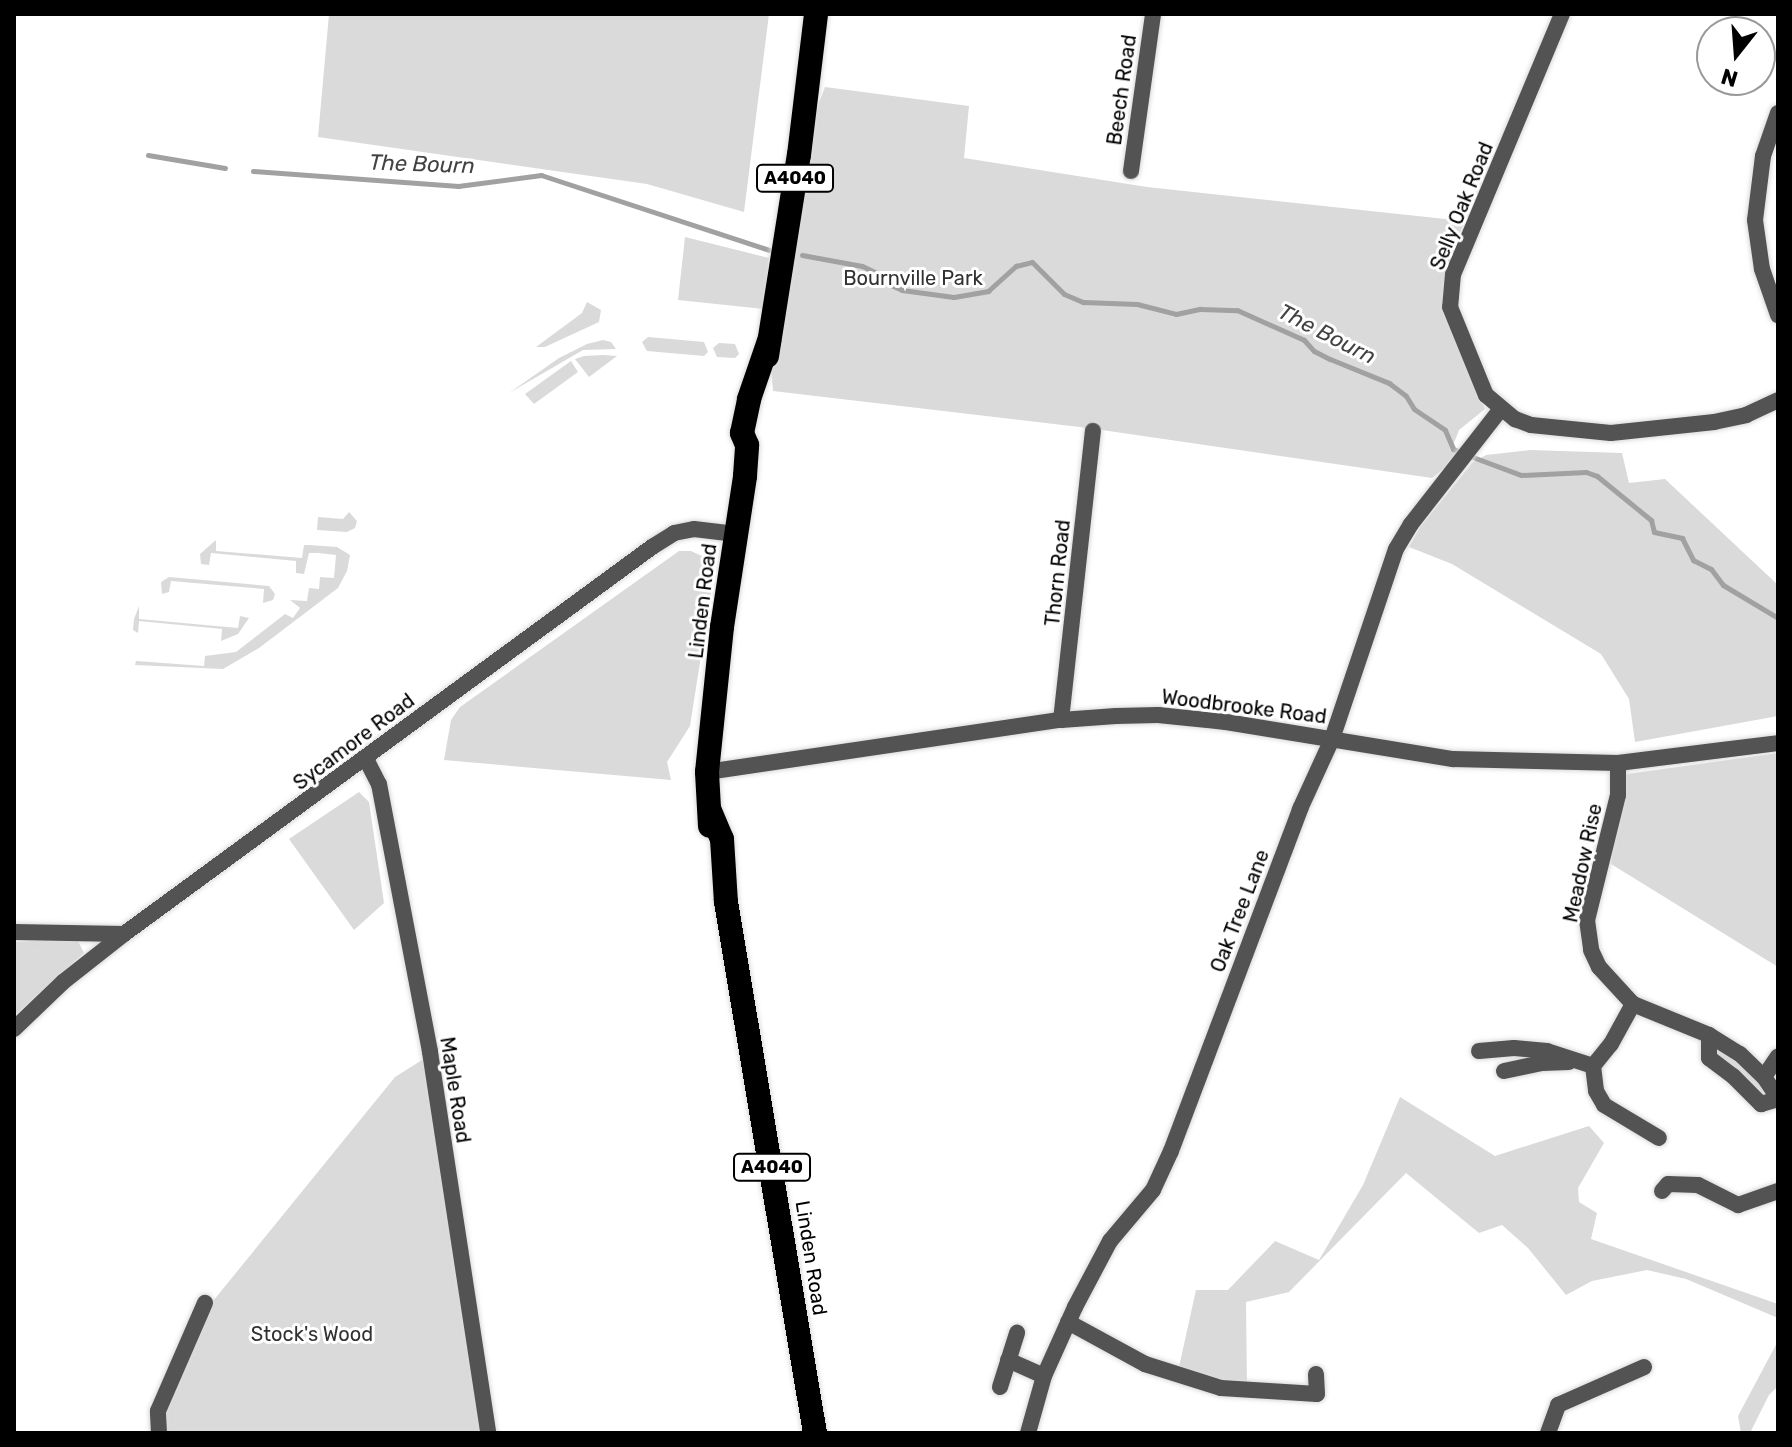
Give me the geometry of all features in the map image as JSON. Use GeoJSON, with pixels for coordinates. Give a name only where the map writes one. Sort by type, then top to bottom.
{"type":"FeatureCollection","features":[{"type":"Feature","properties":{"kind":"highway","name":"Linden Road"},"geometry":{"type":"LineString","coordinates":[[815,1433],[726,902],[709,844],[707,772],[747,445],[752,438],[799,155],[816,14]]}},
{"type":"Feature","properties":{"kind":"street","name":"Beech Road"},"geometry":{"type":"LineString","coordinates":[[1131,171],[1153,14]]}},
{"type":"Feature","properties":{"kind":"street","name":"Selly Oak Road"},"geometry":{"type":"LineString","coordinates":[[1501,409],[1486,395],[1450,307],[1453,274],[1562,14]]}},
{"type":"Feature","properties":{"kind":"street"},"geometry":{"type":"LineString","coordinates":[[1778,113],[1763,156],[1755,220],[1762,269],[1778,315]]}},
{"type":"Feature","properties":{"kind":"street"},"geometry":{"type":"LineString","coordinates":[[1501,409],[1531,425],[1611,433],[1714,422],[1746,415],[1778,400]]}},
{"type":"Feature","properties":{"kind":"street","name":"Oak Tree Lane"},"geometry":{"type":"LineString","coordinates":[[1028,1433],[1044,1376],[1068,1322],[1110,1241],[1153,1190],[1171,1151],[1300,809],[1332,739],[1396,549],[1411,524],[1501,409]]}},
{"type":"Feature","properties":{"kind":"street","name":"Thorn Road"},"geometry":{"type":"LineString","coordinates":[[1061,720],[1093,431]]}},
{"type":"Feature","properties":{"kind":"street","name":"Sycamore Road"},"geometry":{"type":"LineString","coordinates":[[14,1029],[63,982],[124,934],[674,533],[694,529],[736,534]]}},
{"type":"Feature","properties":{"kind":"street","name":"Woodbrooke Road"},"geometry":{"type":"LineString","coordinates":[[707,772],[1061,720],[1158,715],[1453,759],[1618,763],[1778,743]]}},
{"type":"Feature","properties":{"kind":"street","name":"Maple Road"},"geometry":{"type":"LineString","coordinates":[[366,759],[379,784],[430,1052],[488,1433]]}},
{"type":"Feature","properties":{"kind":"street","name":"Meadow Rise"},"geometry":{"type":"LineString","coordinates":[[1618,763],[1618,795],[1594,887],[1587,934],[1599,967],[1633,1004],[1709,1035],[1740,1054],[1764,1077],[1778,1099],[1761,1104],[1733,1076],[1709,1058],[1709,1035]]}},
{"type":"Feature","properties":{"kind":"street"},"geometry":{"type":"LineString","coordinates":[[14,932],[124,934]]}},
{"type":"Feature","properties":{"kind":"street"},"geometry":{"type":"LineString","coordinates":[[1504,1071],[1542,1063],[1585,1064],[1611,1044],[1633,1004]]}},
{"type":"Feature","properties":{"kind":"street"},"geometry":{"type":"LineString","coordinates":[[1479,1051],[1514,1048],[1547,1051],[1585,1064],[1604,1105],[1659,1138]]}},
{"type":"Feature","properties":{"kind":"street"},"geometry":{"type":"LineString","coordinates":[[1764,1077],[1778,1056]]}},
{"type":"Feature","properties":{"kind":"street"},"geometry":{"type":"LineString","coordinates":[[1662,1191],[1668,1184],[1698,1185],[1738,1205],[1778,1191]]}},
{"type":"Feature","properties":{"kind":"street"},"geometry":{"type":"LineString","coordinates":[[159,1433],[158,1411],[205,1303]]}},
{"type":"Feature","properties":{"kind":"street"},"geometry":{"type":"LineString","coordinates":[[1068,1322],[1145,1364],[1221,1388],[1318,1400],[1316,1374]]}},
{"type":"Feature","properties":{"kind":"street"},"geometry":{"type":"LineString","coordinates":[[1000,1387],[1017,1333]]}},
{"type":"Feature","properties":{"kind":"street"},"geometry":{"type":"LineString","coordinates":[[1008,1360],[1044,1376]]}},
{"type":"Feature","properties":{"kind":"street"},"geometry":{"type":"LineString","coordinates":[[1548,1433],[1558,1405],[1644,1367]]}},
{"type":"Feature","properties":{"kind":"green space"},"geometry":{"type":"Polygon","coordinates":[[[329,14],[769,14],[744,212],[647,184],[318,137],[329,14]]]}},
{"type":"Feature","properties":{"kind":"green space","name":"Bournville Park"},"geometry":{"type":"Polygon","coordinates":[[[825,87],[969,106],[964,158],[1147,187],[1464,221],[1445,274],[1442,310],[1485,409],[1459,430],[1454,443],[1459,456],[1432,478],[1088,428],[773,391],[769,341],[799,155],[825,87]]]}},
{"type":"Feature","properties":{"kind":"green space"},"geometry":{"type":"Polygon","coordinates":[[[685,237],[769,258],[764,309],[678,300],[685,237]]]}},
{"type":"Feature","properties":{"kind":"green space"},"geometry":{"type":"Polygon","coordinates":[[[587,302],[601,310],[599,322],[545,347],[536,347],[582,313],[587,302]]]}},
{"type":"Feature","properties":{"kind":"green space"},"geometry":{"type":"Polygon","coordinates":[[[648,337],[704,342],[708,352],[704,356],[647,351],[642,342],[648,337]]]}},
{"type":"Feature","properties":{"kind":"green space"},"geometry":{"type":"Polygon","coordinates":[[[603,340],[611,342],[616,349],[583,350],[509,393],[559,358],[603,340]]]}},
{"type":"Feature","properties":{"kind":"green space"},"geometry":{"type":"Polygon","coordinates":[[[719,343],[735,344],[739,354],[735,358],[717,357],[713,348],[719,343]]]}},
{"type":"Feature","properties":{"kind":"green space"},"geometry":{"type":"Polygon","coordinates":[[[617,356],[589,377],[575,359],[617,356]]]}},
{"type":"Feature","properties":{"kind":"green space"},"geometry":{"type":"Polygon","coordinates":[[[571,361],[578,372],[534,404],[525,394],[571,361]]]}},
{"type":"Feature","properties":{"kind":"green space"},"geometry":{"type":"Polygon","coordinates":[[[1530,450],[1622,453],[1629,483],[1665,479],[1778,585],[1778,716],[1635,742],[1629,699],[1601,654],[1452,564],[1409,547],[1421,526],[1473,462],[1486,455],[1530,450]]]}},
{"type":"Feature","properties":{"kind":"green space"},"geometry":{"type":"Polygon","coordinates":[[[349,512],[357,521],[355,528],[347,532],[317,530],[318,517],[343,519],[349,512]]]}},
{"type":"Feature","properties":{"kind":"green space"},"geometry":{"type":"Polygon","coordinates":[[[216,540],[216,551],[302,558],[304,545],[309,545],[337,547],[350,555],[347,571],[338,588],[259,648],[223,669],[135,665],[136,661],[204,666],[205,656],[236,652],[285,614],[293,618],[300,608],[290,600],[307,601],[309,588],[319,589],[320,577],[334,578],[336,555],[318,553],[309,553],[304,574],[296,573],[296,561],[211,553],[209,565],[201,564],[200,554],[216,540]]]}},
{"type":"Feature","properties":{"kind":"green space"},"geometry":{"type":"Polygon","coordinates":[[[679,551],[691,551],[702,556],[710,566],[712,586],[690,726],[667,762],[671,780],[444,760],[451,720],[460,707],[679,551]]]}},
{"type":"Feature","properties":{"kind":"green space"},"geometry":{"type":"Polygon","coordinates":[[[169,577],[269,586],[275,594],[273,600],[263,603],[264,589],[171,581],[169,592],[162,594],[161,582],[169,577]]]}},
{"type":"Feature","properties":{"kind":"green space"},"geometry":{"type":"Polygon","coordinates":[[[139,606],[139,619],[238,628],[240,616],[249,618],[238,634],[221,641],[222,629],[139,621],[138,633],[133,630],[139,606]]]}},
{"type":"Feature","properties":{"kind":"green space"},"geometry":{"type":"Polygon","coordinates":[[[1778,753],[1778,967],[1611,864],[1618,795],[1627,774],[1778,753]]]}},
{"type":"Feature","properties":{"kind":"green space"},"geometry":{"type":"Polygon","coordinates":[[[359,792],[369,802],[384,903],[354,930],[289,839],[359,792]]]}},
{"type":"Feature","properties":{"kind":"green space"},"geometry":{"type":"Polygon","coordinates":[[[77,939],[84,953],[14,1016],[14,942],[77,939]]]}},
{"type":"Feature","properties":{"kind":"green space"},"geometry":{"type":"Polygon","coordinates":[[[1709,1035],[1778,1098],[1761,1104],[1709,1058],[1709,1035]]]}},
{"type":"Feature","properties":{"kind":"green space","name":"Stock's Wood"},"geometry":{"type":"Polygon","coordinates":[[[430,1055],[483,1433],[164,1433],[163,1412],[209,1306],[395,1077],[430,1055]]]}},
{"type":"Feature","properties":{"kind":"green space"},"geometry":{"type":"Polygon","coordinates":[[[1400,1097],[1495,1156],[1589,1126],[1604,1143],[1578,1188],[1579,1202],[1597,1213],[1591,1239],[1778,1304],[1778,1318],[1686,1279],[1647,1270],[1592,1281],[1566,1295],[1528,1248],[1502,1225],[1479,1233],[1406,1173],[1289,1292],[1246,1302],[1247,1390],[1177,1376],[1196,1290],[1228,1290],[1275,1241],[1319,1260],[1363,1185],[1400,1097]]]}},
{"type":"Feature","properties":{"kind":"green space"},"geometry":{"type":"Polygon","coordinates":[[[1778,1341],[1778,1386],[1769,1395],[1750,1433],[1741,1433],[1738,1416],[1778,1341]]]}},
{"type":"Feature","properties":{"kind":"waterway"},"geometry":{"type":"LineString","coordinates":[[148,155],[225,168]]}},
{"type":"Feature","properties":{"kind":"waterway","name":"The Bourn"},"geometry":{"type":"LineString","coordinates":[[253,171],[458,186],[541,175],[769,250]]}},
{"type":"Feature","properties":{"kind":"waterway","name":"The Bourn"},"geometry":{"type":"LineString","coordinates":[[802,255],[862,266],[886,277],[893,286],[902,290],[954,297],[988,291],[1016,266],[1032,262],[1064,294],[1083,302],[1137,304],[1176,314],[1200,309],[1237,310],[1304,340],[1314,351],[1330,359],[1389,383],[1406,396],[1414,409],[1445,430],[1453,449],[1461,452]]}},
{"type":"Feature","properties":{"kind":"waterway","name":"The Bourn"},"geometry":{"type":"LineString","coordinates":[[1470,456],[1521,475],[1586,472],[1597,476],[1651,520],[1654,532],[1682,538],[1693,560],[1711,569],[1723,585],[1778,618]]}}]}
